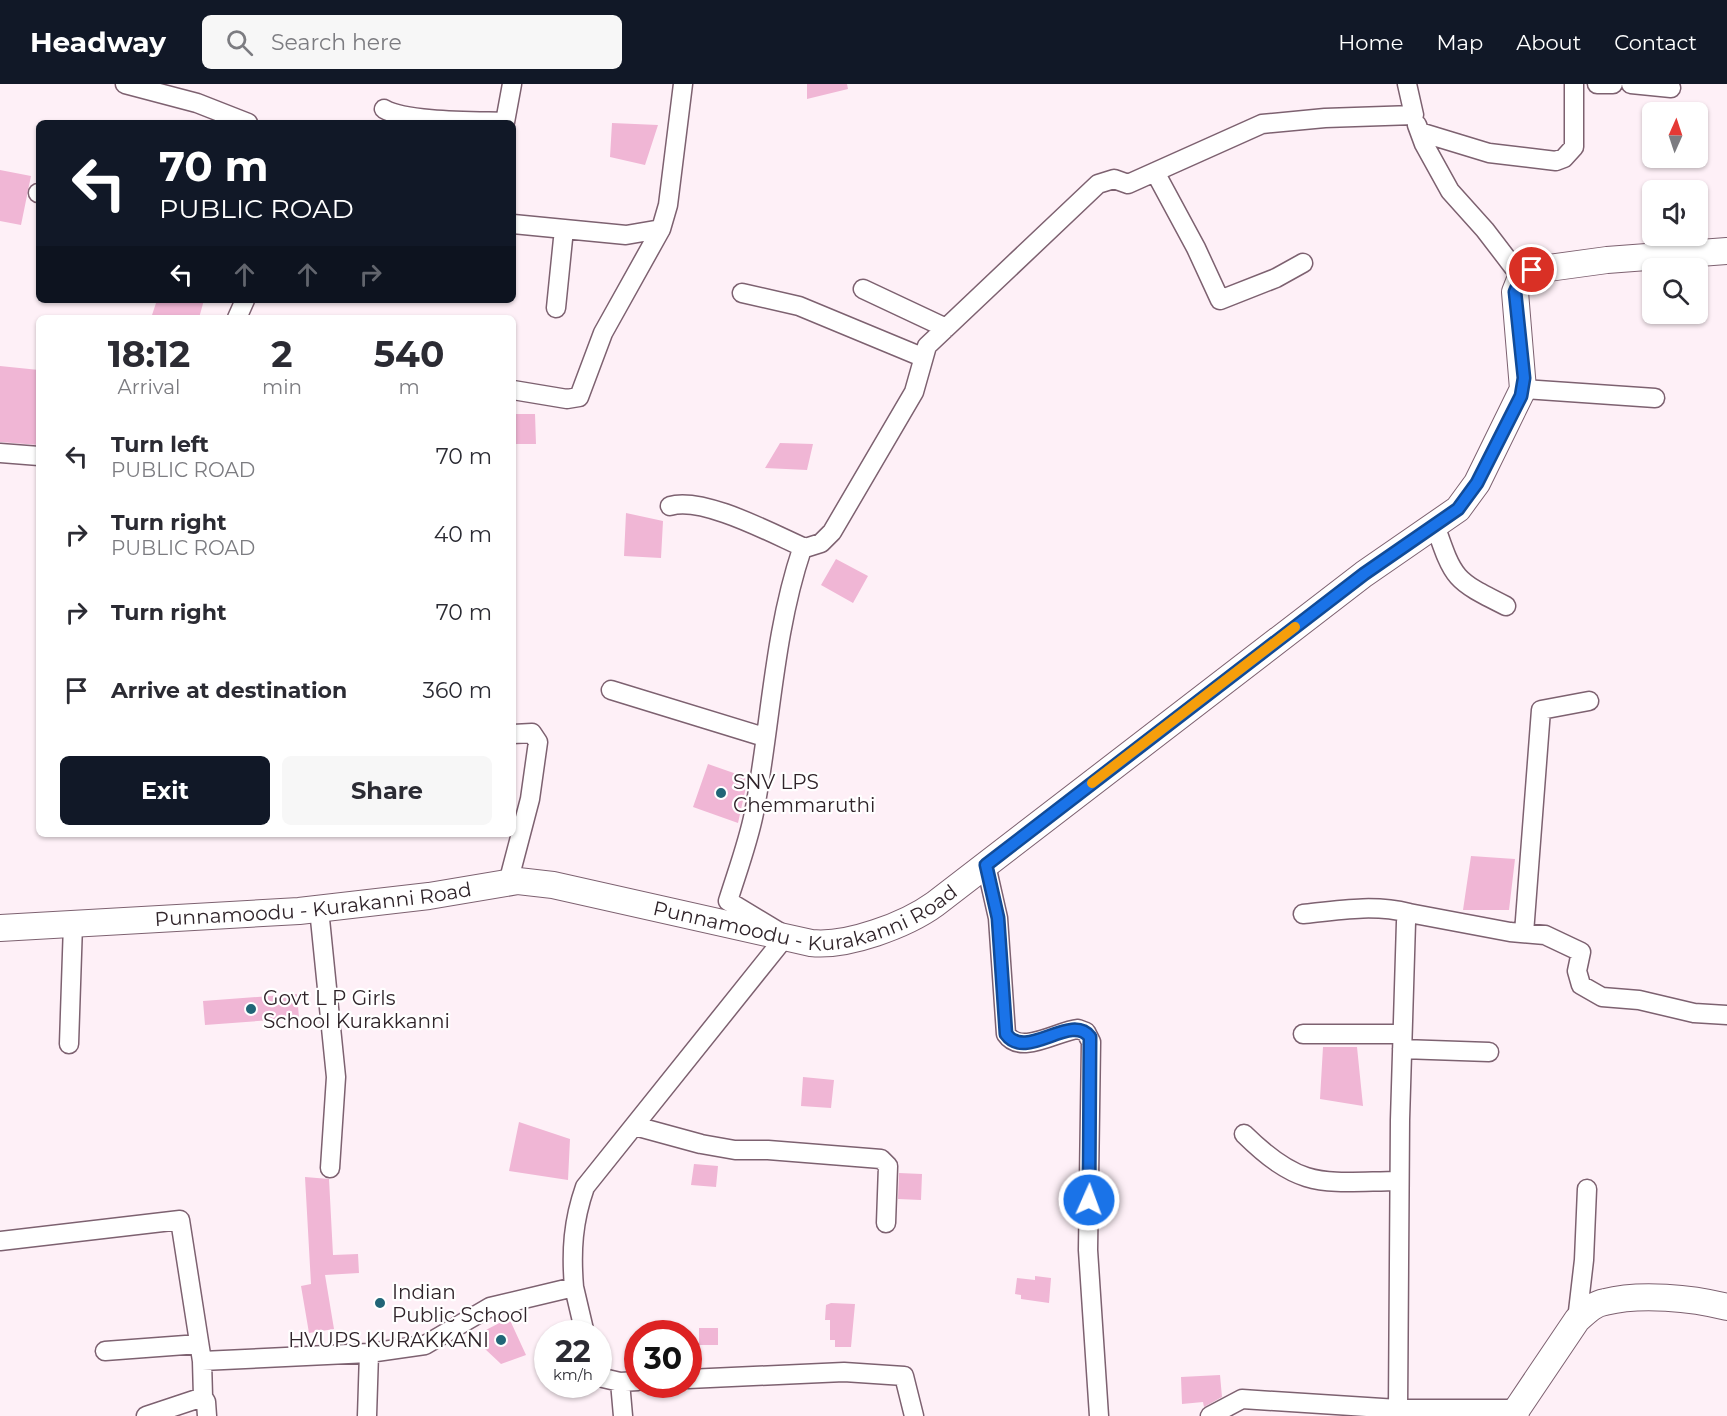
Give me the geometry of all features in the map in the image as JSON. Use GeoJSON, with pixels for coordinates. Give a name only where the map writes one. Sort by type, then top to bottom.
{"type":"FeatureCollection","features":[{"type":"Feature","properties":{"kind":"main road"},"geometry":{"type":"LineString","coordinates":[[1523,389],[1515,292],[1521,278],[1532,270],[1571,264],[1727,252]]}},
{"type":"Feature","properties":{"kind":"main road","name":"Punnamoodu - Kurakanni Road"},"geometry":{"type":"LineString","coordinates":[[0,928],[319,909],[508,883],[553,885],[811,943],[831,944],[878,930],[928,909],[1364,574],[1458,509],[1477,483],[1523,389]]}},
{"type":"Feature","properties":{"kind":"main road"},"geometry":{"type":"LineString","coordinates":[[1516,1413],[1577,1320],[1591,1308],[1616,1300],[1701,1300],[1727,1307]]}},
{"type":"Feature","properties":{"kind":"street"},"geometry":{"type":"LineString","coordinates":[[125,84],[197,103],[240,120]]}},
{"type":"Feature","properties":{"kind":"street"},"geometry":{"type":"LineString","coordinates":[[505,120],[512,84]]}},
{"type":"Feature","properties":{"kind":"street"},"geometry":{"type":"LineString","coordinates":[[516,390],[567,399],[579,397],[603,333],[661,229],[669,205],[683,84]]}},
{"type":"Feature","properties":{"kind":"street"},"geometry":{"type":"LineString","coordinates":[[1407,84],[1420,132],[1450,191],[1485,230],[1521,278]]}},
{"type":"Feature","properties":{"kind":"street"},"geometry":{"type":"LineString","coordinates":[[1597,84],[1613,84]]}},
{"type":"Feature","properties":{"kind":"street"},"geometry":{"type":"LineString","coordinates":[[1631,84],[1671,88]]}},
{"type":"Feature","properties":{"kind":"street"},"geometry":{"type":"LineString","coordinates":[[1420,132],[1489,153],[1556,161],[1563,158],[1574,147],[1569,85]]}},
{"type":"Feature","properties":{"kind":"street"},"geometry":{"type":"LineString","coordinates":[[384,109],[424,117],[473,120]]}},
{"type":"Feature","properties":{"kind":"street"},"geometry":{"type":"LineString","coordinates":[[582,1320],[574,1287],[571,1250],[575,1214],[585,1187],[786,936],[728,901],[754,814],[786,604],[802,549],[821,543],[832,532],[914,392],[922,357],[927,346],[1098,184],[1114,179],[1128,183],[1262,124],[1324,118],[1414,115]]}},
{"type":"Feature","properties":{"kind":"street"},"geometry":{"type":"LineString","coordinates":[[1155,172],[1196,248],[1220,300],[1276,278],[1303,263]]}},
{"type":"Feature","properties":{"kind":"street"},"geometry":{"type":"LineString","coordinates":[[516,224],[626,235],[661,229]]}},
{"type":"Feature","properties":{"kind":"street"},"geometry":{"type":"LineString","coordinates":[[555,308],[564,229]]}},
{"type":"Feature","properties":{"kind":"street"},"geometry":{"type":"LineString","coordinates":[[863,289],[946,328]]}},
{"type":"Feature","properties":{"kind":"street"},"geometry":{"type":"LineString","coordinates":[[741,293],[799,306],[922,357]]}},
{"type":"Feature","properties":{"kind":"street"},"geometry":{"type":"LineString","coordinates":[[1523,389],[1655,398]]}},
{"type":"Feature","properties":{"kind":"street"},"geometry":{"type":"LineString","coordinates":[[0,453],[36,456]]}},
{"type":"Feature","properties":{"kind":"street"},"geometry":{"type":"LineString","coordinates":[[670,506],[682,503],[729,515],[805,548]]}},
{"type":"Feature","properties":{"kind":"street"},"geometry":{"type":"LineString","coordinates":[[1435,525],[1455,576],[1472,589],[1506,606]]}},
{"type":"Feature","properties":{"kind":"street"},"geometry":{"type":"LineString","coordinates":[[611,690],[764,737]]}},
{"type":"Feature","properties":{"kind":"street"},"geometry":{"type":"LineString","coordinates":[[1524,933],[1541,710],[1588,701]]}},
{"type":"Feature","properties":{"kind":"street"},"geometry":{"type":"LineString","coordinates":[[508,883],[530,799],[538,742],[532,733],[516,734]]}},
{"type":"Feature","properties":{"kind":"street"},"geometry":{"type":"LineString","coordinates":[[986,865],[998,918],[1006,1034],[1015,1042],[1024,1043],[1077,1029],[1086,1032],[1091,1042],[1088,1250],[1099,1416]]}},
{"type":"Feature","properties":{"kind":"street"},"geometry":{"type":"LineString","coordinates":[[319,909],[336,1077],[330,1168]]}},
{"type":"Feature","properties":{"kind":"street"},"geometry":{"type":"LineString","coordinates":[[1303,914],[1347,909],[1392,909],[1545,935],[1581,952],[1577,971],[1581,985],[1602,997],[1727,1016]]}},
{"type":"Feature","properties":{"kind":"street"},"geometry":{"type":"LineString","coordinates":[[1398,1409],[1402,1041],[1406,922],[1409,913]]}},
{"type":"Feature","properties":{"kind":"street"},"geometry":{"type":"LineString","coordinates":[[69,1044],[73,924]]}},
{"type":"Feature","properties":{"kind":"street"},"geometry":{"type":"LineString","coordinates":[[1303,1034],[1402,1041],[1489,1052]]}},
{"type":"Feature","properties":{"kind":"street"},"geometry":{"type":"LineString","coordinates":[[635,1126],[700,1144],[735,1150],[881,1159],[888,1166],[886,1223]]}},
{"type":"Feature","properties":{"kind":"street"},"geometry":{"type":"LineString","coordinates":[[1244,1134],[1273,1161],[1289,1172],[1309,1180],[1399,1181]]}},
{"type":"Feature","properties":{"kind":"street"},"geometry":{"type":"LineString","coordinates":[[1577,1320],[1584,1260],[1587,1189]]}},
{"type":"Feature","properties":{"kind":"street"},"geometry":{"type":"LineString","coordinates":[[0,1241],[180,1220],[201,1353],[203,1397],[206,1402],[207,1416]]}},
{"type":"Feature","properties":{"kind":"street"},"geometry":{"type":"LineString","coordinates":[[105,1351],[369,1353],[424,1345],[490,1307],[574,1287]]}},
{"type":"Feature","properties":{"kind":"street"},"geometry":{"type":"LineString","coordinates":[[366,1416],[369,1353]]}},
{"type":"Feature","properties":{"kind":"street"},"geometry":{"type":"LineString","coordinates":[[702,1377],[844,1371],[904,1377],[914,1416]]}},
{"type":"Feature","properties":{"kind":"street"},"geometry":{"type":"LineString","coordinates":[[147,1416],[203,1397]]}},
{"type":"Feature","properties":{"kind":"street"},"geometry":{"type":"LineString","coordinates":[[623,1416],[626,1398]]}},
{"type":"Feature","properties":{"kind":"street"},"geometry":{"type":"LineString","coordinates":[[1210,1416],[1242,1399],[1398,1409],[1516,1413]]}},
{"type":"Feature","properties":{"kind":"building"},"geometry":{"type":"Polygon","coordinates":[[[807,84],[847,84],[848,89],[807,99],[807,84]]]}},
{"type":"Feature","properties":{"kind":"building"},"geometry":{"type":"Polygon","coordinates":[[[612,123],[658,125],[645,165],[610,157],[612,123]]]}},
{"type":"Feature","properties":{"kind":"building"},"geometry":{"type":"Polygon","coordinates":[[[0,170],[31,176],[21,225],[0,221],[0,170]]]}},
{"type":"Feature","properties":{"kind":"building"},"geometry":{"type":"Polygon","coordinates":[[[156,303],[203,303],[200,315],[152,315],[156,303]]]}},
{"type":"Feature","properties":{"kind":"building"},"geometry":{"type":"Polygon","coordinates":[[[0,366],[36,370],[36,445],[0,442],[0,366]]]}},
{"type":"Feature","properties":{"kind":"building"},"geometry":{"type":"Polygon","coordinates":[[[516,414],[535,414],[536,444],[516,444],[516,414]]]}},
{"type":"Feature","properties":{"kind":"building"},"geometry":{"type":"Polygon","coordinates":[[[780,443],[813,444],[807,470],[765,468],[780,443]]]}},
{"type":"Feature","properties":{"kind":"building"},"geometry":{"type":"Polygon","coordinates":[[[626,513],[663,521],[661,558],[624,556],[626,513]]]}},
{"type":"Feature","properties":{"kind":"building"},"geometry":{"type":"Polygon","coordinates":[[[836,559],[868,576],[853,603],[821,585],[836,559]]]}},
{"type":"Feature","properties":{"kind":"building","name":"SNV LPS Chemmaruthi"},"geometry":{"type":"Polygon","coordinates":[[[708,764],[748,778],[738,823],[693,807],[708,764]]]}},
{"type":"Feature","properties":{"kind":"building"},"geometry":{"type":"Polygon","coordinates":[[[1471,856],[1515,859],[1509,910],[1463,910],[1471,856]]]}},
{"type":"Feature","properties":{"kind":"building","name":"Govt L P Girls School Kurakkanni"},"geometry":{"type":"Polygon","coordinates":[[[297,994],[299,1018],[205,1025],[203,1001],[297,994]]]}},
{"type":"Feature","properties":{"kind":"building"},"geometry":{"type":"Polygon","coordinates":[[[1323,1047],[1357,1047],[1363,1106],[1320,1099],[1323,1047]]]}},
{"type":"Feature","properties":{"kind":"building"},"geometry":{"type":"Polygon","coordinates":[[[803,1077],[834,1080],[831,1108],[801,1106],[803,1077]]]}},
{"type":"Feature","properties":{"kind":"building"},"geometry":{"type":"Polygon","coordinates":[[[519,1122],[570,1139],[568,1180],[509,1171],[519,1122]]]}},
{"type":"Feature","properties":{"kind":"building"},"geometry":{"type":"Polygon","coordinates":[[[694,1164],[718,1166],[716,1187],[691,1185],[694,1164]]]}},
{"type":"Feature","properties":{"kind":"building"},"geometry":{"type":"Polygon","coordinates":[[[899,1173],[922,1174],[921,1200],[898,1199],[899,1173]]]}},
{"type":"Feature","properties":{"kind":"building"},"geometry":{"type":"Polygon","coordinates":[[[305,1177],[329,1179],[333,1255],[358,1254],[359,1273],[325,1275],[334,1329],[309,1333],[301,1286],[311,1284],[305,1177]]]}},
{"type":"Feature","properties":{"kind":"building"},"geometry":{"type":"Polygon","coordinates":[[[1035,1276],[1051,1278],[1049,1303],[1021,1299],[1021,1295],[1015,1294],[1017,1278],[1035,1280],[1035,1276]]]}},
{"type":"Feature","properties":{"kind":"building"},"geometry":{"type":"Polygon","coordinates":[[[831,1303],[855,1304],[851,1347],[835,1347],[835,1340],[830,1340],[830,1320],[825,1320],[826,1305],[831,1303]]]}},
{"type":"Feature","properties":{"kind":"building","name":"HVUPS KURAKKANI"},"geometry":{"type":"Polygon","coordinates":[[[509,1318],[526,1355],[501,1364],[484,1348],[482,1332],[509,1318]]]}},
{"type":"Feature","properties":{"kind":"building"},"geometry":{"type":"Polygon","coordinates":[[[702,1328],[718,1328],[718,1345],[702,1345],[702,1328]]]}},
{"type":"Feature","properties":{"kind":"building"},"geometry":{"type":"Polygon","coordinates":[[[1220,1375],[1222,1397],[1204,1407],[1203,1402],[1182,1404],[1181,1377],[1220,1375]]]}},
{"type":"Feature","properties":{"kind":"slow traffic"},"geometry":{"type":"LineString","coordinates":[[1092,783],[1295,627]]}},
{"type":"Feature","properties":{"kind":"place","name":"SNV LPS Chemmaruthi"},"geometry":{"type":"Point","coordinates":[721,793]}},
{"type":"Feature","properties":{"kind":"place","name":"Govt L P Girls School Kurakkanni"},"geometry":{"type":"Point","coordinates":[251,1009]}},
{"type":"Feature","properties":{"kind":"place","name":"Indian Public School"},"geometry":{"type":"Point","coordinates":[380,1303]}},
{"type":"Feature","properties":{"kind":"place","name":"HVUPS KURAKKANI"},"geometry":{"type":"Point","coordinates":[501,1340]}},
{"type":"Feature","properties":{"kind":"route"},"geometry":{"type":"LineString","coordinates":[[1089,1200],[1090,1037],[1086,1032],[1072,1030],[1021,1043],[1010,1040],[1006,1034],[998,918],[986,865],[1364,574],[1458,509],[1477,483],[1503,426],[1521,396],[1524,378],[1515,288],[1521,278],[1532,270]]}}]}
